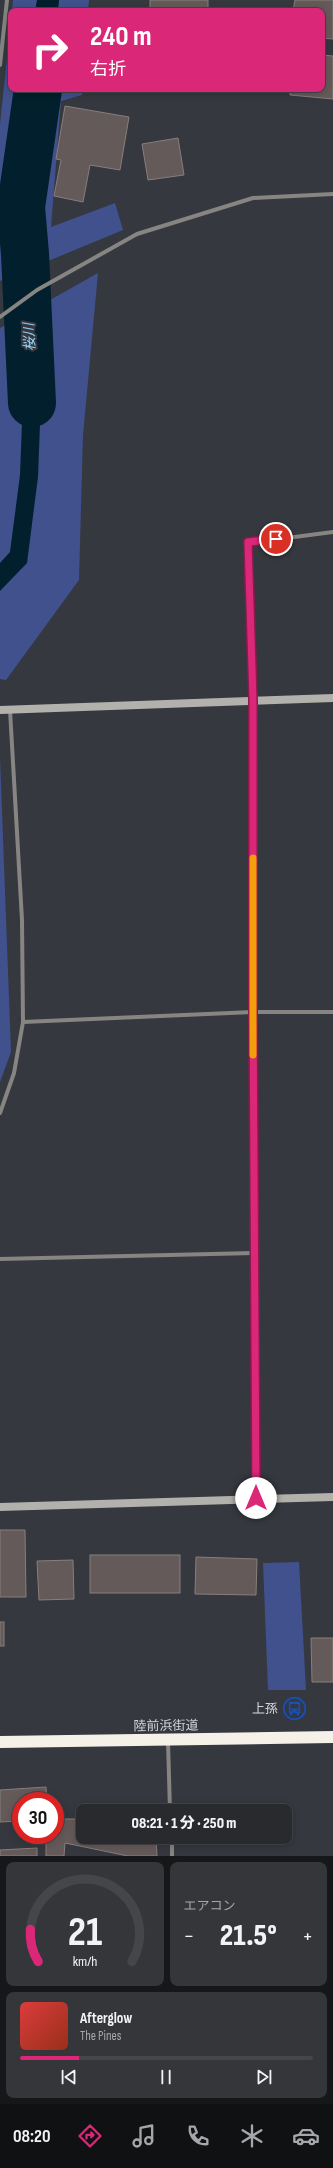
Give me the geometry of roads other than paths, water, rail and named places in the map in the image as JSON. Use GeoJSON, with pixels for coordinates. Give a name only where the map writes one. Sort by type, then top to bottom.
{"type":"FeatureCollection","features":[{"type":"Feature","properties":{"kind":"highway","name":"陸前浜街道"},"geometry":{"type":"LineString","coordinates":[[0,1742],[168,1738],[333,1737]]}},
{"type":"Feature","properties":{"kind":"street"},"geometry":{"type":"LineString","coordinates":[[0,65],[7,0]]}},
{"type":"Feature","properties":{"kind":"street"},"geometry":{"type":"LineString","coordinates":[[0,317],[37,290],[137,234],[253,198],[333,194]]}},
{"type":"Feature","properties":{"kind":"street"},"geometry":{"type":"LineString","coordinates":[[256,1498],[253,700],[248,542],[333,532]]}},
{"type":"Feature","properties":{"kind":"street"},"geometry":{"type":"LineString","coordinates":[[0,710],[333,698]]}},
{"type":"Feature","properties":{"kind":"street"},"geometry":{"type":"LineString","coordinates":[[0,1114],[14,1073],[23,1022],[22,920],[10,710]]}},
{"type":"Feature","properties":{"kind":"street"},"geometry":{"type":"LineString","coordinates":[[23,1022],[253,1012],[333,1012]]}},
{"type":"Feature","properties":{"kind":"street"},"geometry":{"type":"LineString","coordinates":[[0,1259],[254,1254]]}},
{"type":"Feature","properties":{"kind":"street"},"geometry":{"type":"LineString","coordinates":[[0,1507],[256,1498],[333,1497]]}},
{"type":"Feature","properties":{"kind":"street"},"geometry":{"type":"LineString","coordinates":[[168,1738],[170,1804]]}},
{"type":"Feature","properties":{"kind":"street"},"geometry":{"type":"LineString","coordinates":[[172,1844],[172,1856]]}},
{"type":"Feature","properties":{"kind":"water"},"geometry":{"type":"Polygon","coordinates":[[[37,0],[59,0],[58,8],[36,8],[37,0]]]}},
{"type":"Feature","properties":{"kind":"water"},"geometry":{"type":"Polygon","coordinates":[[[25,92],[48,92],[30,218],[37,266],[15,281],[8,230],[25,92]]]}},
{"type":"Feature","properties":{"kind":"water"},"geometry":{"type":"Polygon","coordinates":[[[19,336],[36,337],[41,397],[38,477],[27,563],[0,591],[0,563],[10,552],[20,475],[23,397],[19,336]]]}},
{"type":"Feature","properties":{"kind":"waterway","name":"桜川"},"geometry":{"type":"LineString","coordinates":[[32,403],[25,254],[21,207],[38,92]]}},
{"type":"Feature","properties":{"kind":"place","name":"上孫"},"geometry":{"type":"Point","coordinates":[294,1708]}}]}
